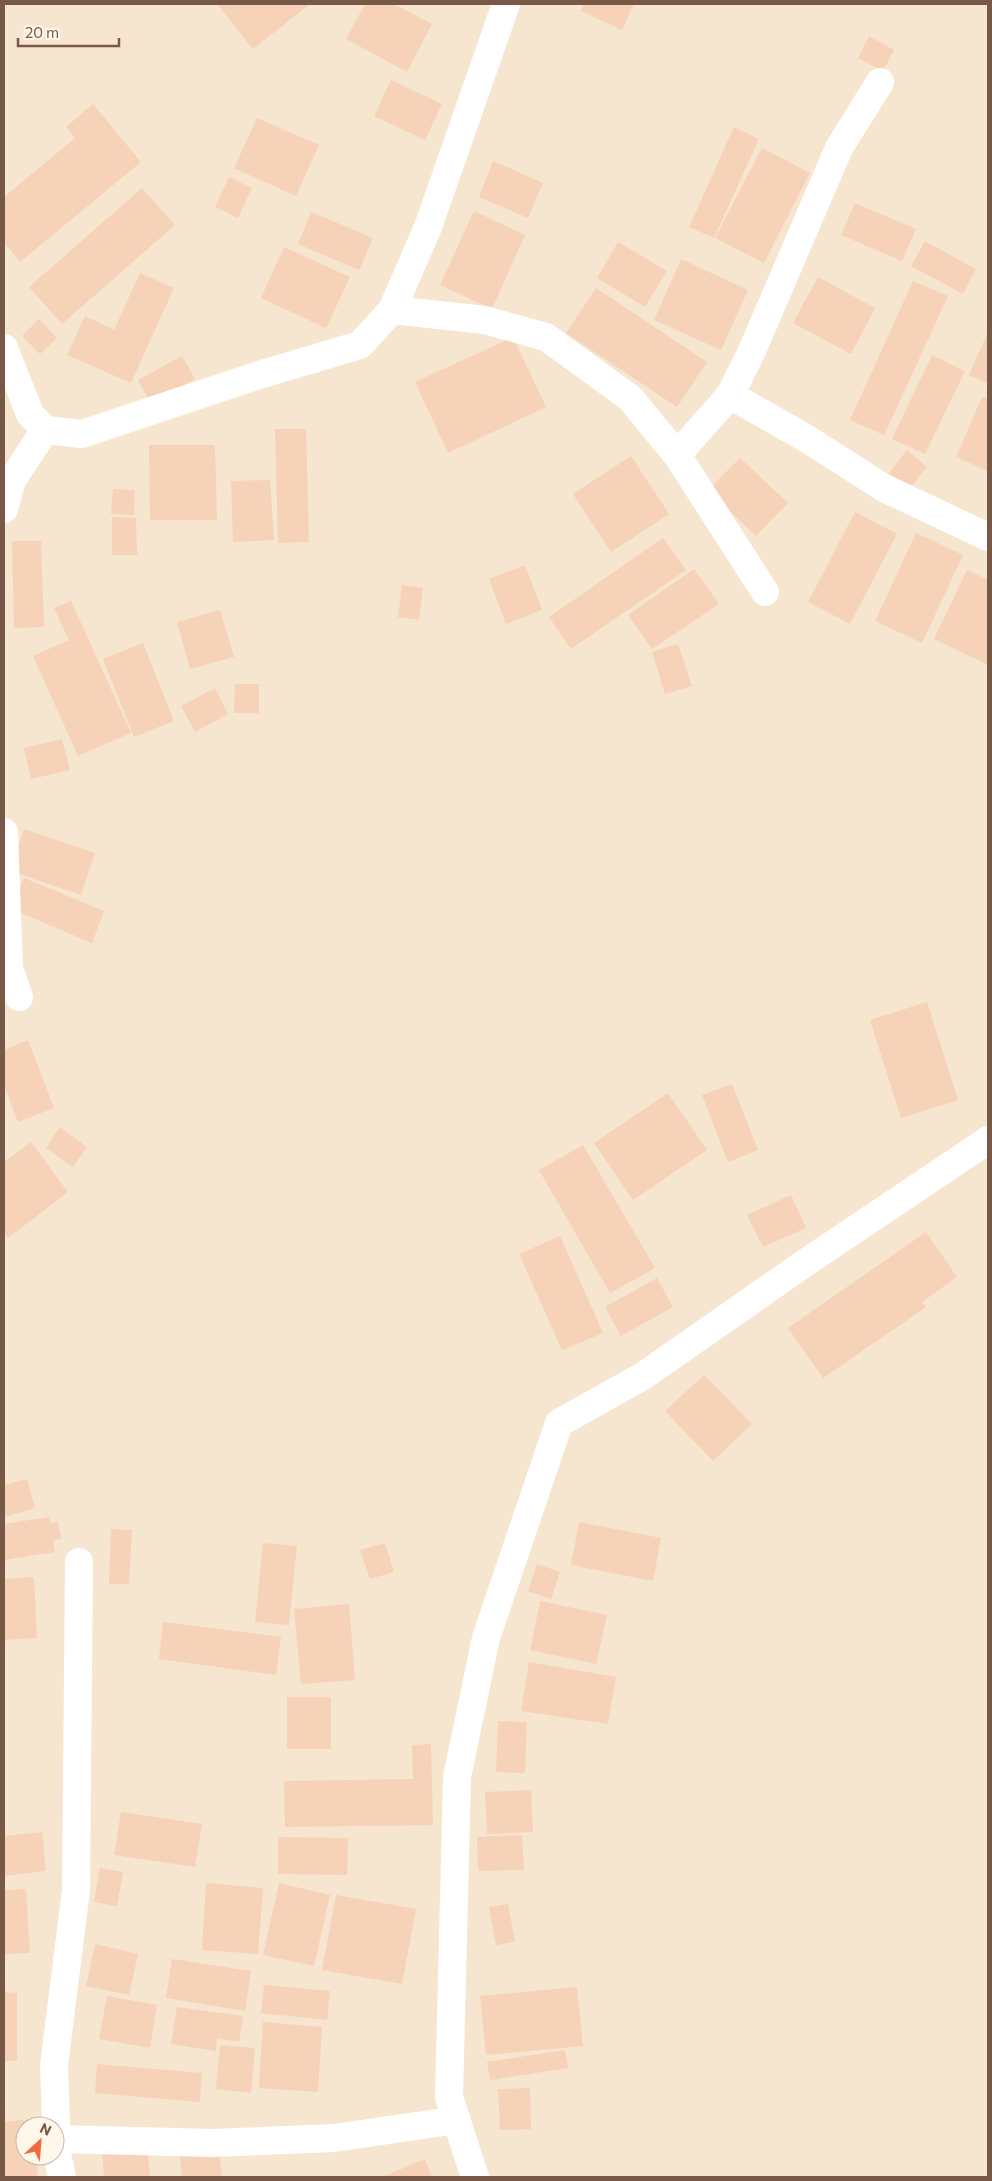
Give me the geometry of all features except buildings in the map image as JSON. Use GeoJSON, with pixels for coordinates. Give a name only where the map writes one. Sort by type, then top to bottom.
{"type":"FeatureCollection","features":[{"type":"Feature","properties":{"kind":"street"},"geometry":{"type":"LineString","coordinates":[[4,348],[30,414],[45,430],[82,434],[259,375],[360,345],[392,310],[428,227],[506,4]]}},
{"type":"Feature","properties":{"kind":"street"},"geometry":{"type":"LineString","coordinates":[[677,456],[730,395],[751,354],[839,148],[880,82]]}},
{"type":"Feature","properties":{"kind":"street"},"geometry":{"type":"LineString","coordinates":[[392,310],[485,320],[546,337],[630,398],[677,456],[765,592]]}},
{"type":"Feature","properties":{"kind":"street"},"geometry":{"type":"LineString","coordinates":[[730,395],[809,440],[884,488],[988,537]]}},
{"type":"Feature","properties":{"kind":"street"},"geometry":{"type":"LineString","coordinates":[[4,510],[12,480],[45,430]]}},
{"type":"Feature","properties":{"kind":"street"},"geometry":{"type":"LineString","coordinates":[[4,832],[9,968],[19,997]]}},
{"type":"Feature","properties":{"kind":"street"},"geometry":{"type":"LineString","coordinates":[[475,2177],[449,2097],[457,1777],[486,1638],[559,1423],[642,1376],[805,1263],[988,1140]]}},
{"type":"Feature","properties":{"kind":"street"},"geometry":{"type":"LineString","coordinates":[[56,2116],[54,2065],[76,1890],[79,1562]]}},
{"type":"Feature","properties":{"kind":"street"},"geometry":{"type":"LineString","coordinates":[[65,2139],[212,2142],[334,2138],[457,2120]]}},
{"type":"Feature","properties":{"kind":"shaded area"},"geometry":{"type":"Polygon","coordinates":[[[4,4],[988,4],[988,2177],[4,2177],[4,4]]]}}]}
